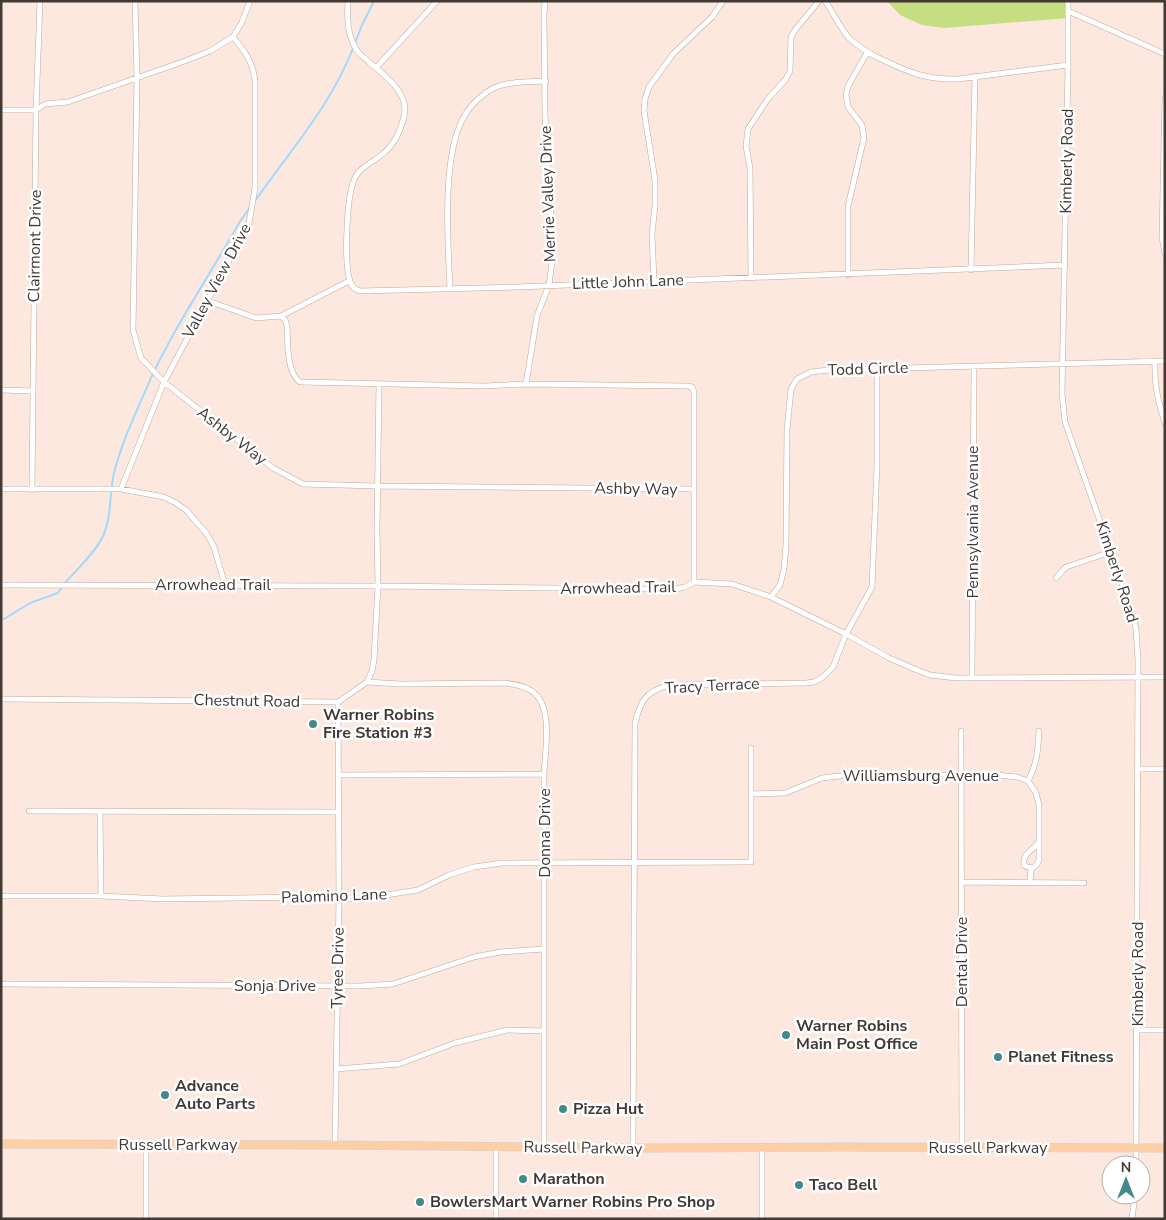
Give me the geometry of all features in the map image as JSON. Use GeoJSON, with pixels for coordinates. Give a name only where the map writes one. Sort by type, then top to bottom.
{"type":"FeatureCollection","features":[{"type":"Feature","properties":{"kind":"main road","name":"Russell Parkway"},"geometry":{"type":"LineString","coordinates":[[1,1144],[633,1148],[1165,1148]]}},
{"type":"Feature","properties":{"kind":"street","name":"Clairmont Drive"},"geometry":{"type":"LineString","coordinates":[[32,490],[36,110],[40,1]]}},
{"type":"Feature","properties":{"kind":"street","name":"Ashby Way"},"geometry":{"type":"LineString","coordinates":[[135,1],[137,78],[133,330],[141,358],[164,382],[273,468],[295,481],[313,485],[694,489]]}},
{"type":"Feature","properties":{"kind":"street"},"geometry":{"type":"LineString","coordinates":[[1,110],[36,110],[45,104],[68,102],[210,51],[233,37],[242,22],[250,1]]}},
{"type":"Feature","properties":{"kind":"street"},"geometry":{"type":"LineString","coordinates":[[208,301],[256,318],[281,316],[350,281],[347,268],[348,204],[355,176],[369,162],[384,153],[396,138],[406,105],[400,93],[376,68],[356,51],[347,26],[348,1]]}},
{"type":"Feature","properties":{"kind":"street"},"geometry":{"type":"LineString","coordinates":[[376,68],[437,1]]}},
{"type":"Feature","properties":{"kind":"street","name":"Merrie Valley Drive"},"geometry":{"type":"LineString","coordinates":[[526,384],[538,316],[549,285],[554,254],[545,115],[545,1]]}},
{"type":"Feature","properties":{"kind":"street"},"geometry":{"type":"LineString","coordinates":[[654,282],[652,234],[655,180],[644,111],[645,99],[650,87],[673,54],[712,17],[723,1]]}},
{"type":"Feature","properties":{"kind":"street"},"geometry":{"type":"LineString","coordinates":[[751,277],[750,168],[746,146],[748,129],[766,100],[786,79],[790,71],[791,38],[795,30],[819,1]]}},
{"type":"Feature","properties":{"kind":"street"},"geometry":{"type":"LineString","coordinates":[[825,1],[846,35],[866,53],[902,70],[923,77],[940,80],[1068,65]]}},
{"type":"Feature","properties":{"kind":"street","name":"Kimberly Road"},"geometry":{"type":"LineString","coordinates":[[1068,1],[1064,362],[1062,394],[1066,422],[1121,579],[1136,629],[1138,676],[1136,1155]]}},
{"type":"Feature","properties":{"kind":"street"},"geometry":{"type":"LineString","coordinates":[[1068,11],[1165,54]]}},
{"type":"Feature","properties":{"kind":"street","name":"Valley View Drive"},"geometry":{"type":"LineString","coordinates":[[121,489],[164,382],[249,223],[255,188],[253,68],[249,57],[233,37]]}},
{"type":"Feature","properties":{"kind":"street"},"geometry":{"type":"LineString","coordinates":[[848,275],[848,206],[864,138],[862,125],[848,107],[846,95],[848,86],[866,53]]}},
{"type":"Feature","properties":{"kind":"street"},"geometry":{"type":"LineString","coordinates":[[971,270],[975,76]]}},
{"type":"Feature","properties":{"kind":"street"},"geometry":{"type":"LineString","coordinates":[[450,288],[448,193],[457,135],[465,115],[484,94],[496,87],[515,83],[546,81]]}},
{"type":"Feature","properties":{"kind":"street"},"geometry":{"type":"LineString","coordinates":[[1165,98],[1162,237],[1165,254]]}},
{"type":"Feature","properties":{"kind":"street","name":"Little John Lane"},"geometry":{"type":"LineString","coordinates":[[350,281],[353,288],[360,291],[403,291],[450,288],[518,288],[549,285],[848,275],[1065,265]]}},
{"type":"Feature","properties":{"kind":"street","name":"Arrowhead Trail"},"geometry":{"type":"LineString","coordinates":[[1,585],[378,586],[648,590],[676,589],[694,582],[694,392],[692,387],[526,384],[484,386],[300,382],[291,371],[287,326],[281,316]]}},
{"type":"Feature","properties":{"kind":"street"},"geometry":{"type":"LineString","coordinates":[[1155,361],[1154,381],[1165,424]]}},
{"type":"Feature","properties":{"kind":"street","name":"Todd Circle"},"geometry":{"type":"LineString","coordinates":[[771,597],[780,585],[784,569],[787,430],[791,389],[798,379],[811,372],[829,370],[1064,362],[1165,361]]}},
{"type":"Feature","properties":{"kind":"street","name":"Pennsylvania Avenue"},"geometry":{"type":"LineString","coordinates":[[972,678],[974,366]]}},
{"type":"Feature","properties":{"kind":"street","name":"Tracy Terrace"},"geometry":{"type":"LineString","coordinates":[[633,1148],[633,863],[635,842],[635,723],[639,707],[646,695],[658,688],[669,685],[814,682],[824,677],[833,667],[846,634],[872,587],[877,465],[877,369]]}},
{"type":"Feature","properties":{"kind":"street"},"geometry":{"type":"LineString","coordinates":[[338,702],[367,682],[374,660],[378,586],[379,384]]}},
{"type":"Feature","properties":{"kind":"street"},"geometry":{"type":"LineString","coordinates":[[1,390],[33,391]]}},
{"type":"Feature","properties":{"kind":"street"},"geometry":{"type":"LineString","coordinates":[[1,489],[121,489],[164,497],[186,510],[207,534],[214,547],[225,585]]}},
{"type":"Feature","properties":{"kind":"street"},"geometry":{"type":"LineString","coordinates":[[1056,578],[1066,567],[1111,552]]}},
{"type":"Feature","properties":{"kind":"street"},"geometry":{"type":"LineString","coordinates":[[694,582],[732,584],[771,597],[846,634],[889,658],[930,675],[972,678],[1165,677]]}},
{"type":"Feature","properties":{"kind":"street","name":"Donna Drive"},"geometry":{"type":"LineString","coordinates":[[367,682],[400,684],[505,683],[518,685],[531,689],[542,703],[547,716],[544,774],[544,1147]]}},
{"type":"Feature","properties":{"kind":"street","name":"Chestnut Road"},"geometry":{"type":"LineString","coordinates":[[1,699],[338,702]]}},
{"type":"Feature","properties":{"kind":"street","name":"Tyree Drive"},"geometry":{"type":"LineString","coordinates":[[335,1145],[339,899],[337,812],[339,775],[338,702]]}},
{"type":"Feature","properties":{"kind":"street","name":"Dental Drive"},"geometry":{"type":"LineString","coordinates":[[961,731],[962,1148]]}},
{"type":"Feature","properties":{"kind":"street"},"geometry":{"type":"LineString","coordinates":[[1038,843],[1026,855],[1023,860],[1024,865],[1031,868],[1038,865],[1039,860],[1039,805],[1036,793],[1028,781],[1036,765],[1039,731]]}},
{"type":"Feature","properties":{"kind":"street"},"geometry":{"type":"LineString","coordinates":[[751,748],[751,794]]}},
{"type":"Feature","properties":{"kind":"street"},"geometry":{"type":"LineString","coordinates":[[1138,769],[1165,769]]}},
{"type":"Feature","properties":{"kind":"street"},"geometry":{"type":"LineString","coordinates":[[339,775],[544,774]]}},
{"type":"Feature","properties":{"kind":"street","name":"Williamsburg Avenue"},"geometry":{"type":"LineString","coordinates":[[751,794],[785,793],[822,778],[839,776],[1005,775],[1028,781]]}},
{"type":"Feature","properties":{"kind":"street","name":"Palomino Lane"},"geometry":{"type":"LineString","coordinates":[[1,896],[101,896],[163,899],[302,897],[339,899],[388,896],[418,890],[449,875],[474,867],[502,864],[545,862],[751,862],[751,794]]}},
{"type":"Feature","properties":{"kind":"street"},"geometry":{"type":"LineString","coordinates":[[29,811],[337,812]]}},
{"type":"Feature","properties":{"kind":"street"},"geometry":{"type":"LineString","coordinates":[[100,812],[101,896]]}},
{"type":"Feature","properties":{"kind":"street"},"geometry":{"type":"LineString","coordinates":[[1030,882],[1031,868]]}},
{"type":"Feature","properties":{"kind":"street"},"geometry":{"type":"LineString","coordinates":[[962,882],[1084,883]]}},
{"type":"Feature","properties":{"kind":"street","name":"Sonja Drive"},"geometry":{"type":"LineString","coordinates":[[1,984],[337,987],[393,984],[474,957],[501,952],[544,949]]}},
{"type":"Feature","properties":{"kind":"street"},"geometry":{"type":"LineString","coordinates":[[336,1069],[399,1064],[462,1041],[507,1030],[544,1031]]}},
{"type":"Feature","properties":{"kind":"street"},"geometry":{"type":"LineString","coordinates":[[1138,1030],[1165,1030]]}},
{"type":"Feature","properties":{"kind":"street"},"geometry":{"type":"LineString","coordinates":[[146,1145],[146,1219]]}},
{"type":"Feature","properties":{"kind":"street"},"geometry":{"type":"LineString","coordinates":[[496,1147],[496,1219]]}},
{"type":"Feature","properties":{"kind":"street"},"geometry":{"type":"LineString","coordinates":[[762,1147],[762,1219]]}},
{"type":"Feature","properties":{"kind":"street"},"geometry":{"type":"LineString","coordinates":[[1132,1219],[1134,1205]]}},
{"type":"Feature","properties":{"kind":"green space"},"geometry":{"type":"Polygon","coordinates":[[[887,1],[1068,1],[1068,18],[944,28],[922,25],[900,15],[887,1]]]}},
{"type":"Feature","properties":{"kind":"waterway"},"geometry":{"type":"LineString","coordinates":[[355,43],[374,1]]}},
{"type":"Feature","properties":{"kind":"waterway"},"geometry":{"type":"LineString","coordinates":[[255,201],[322,108],[334,89],[353,48]]}},
{"type":"Feature","properties":{"kind":"waterway"},"geometry":{"type":"LineString","coordinates":[[65,583],[91,554],[103,536],[108,521],[112,481],[117,461],[151,378],[171,338],[250,207]]}},
{"type":"Feature","properties":{"kind":"waterway"},"geometry":{"type":"LineString","coordinates":[[4,619],[30,603],[58,593],[62,587]]}},
{"type":"Feature","properties":{"kind":"place","name":"Warner Robins Fire Station #3"},"geometry":{"type":"Point","coordinates":[313,724]}},
{"type":"Feature","properties":{"kind":"place","name":"Warner Robins Main Post Office"},"geometry":{"type":"Point","coordinates":[786,1035]}},
{"type":"Feature","properties":{"kind":"place","name":"Planet Fitness"},"geometry":{"type":"Point","coordinates":[998,1057]}},
{"type":"Feature","properties":{"kind":"place","name":"Advance Auto Parts"},"geometry":{"type":"Point","coordinates":[165,1095]}},
{"type":"Feature","properties":{"kind":"place","name":"Pizza Hut"},"geometry":{"type":"Point","coordinates":[563,1109]}},
{"type":"Feature","properties":{"kind":"place","name":"Marathon"},"geometry":{"type":"Point","coordinates":[523,1179]}},
{"type":"Feature","properties":{"kind":"place","name":"Taco Bell"},"geometry":{"type":"Point","coordinates":[799,1185]}},
{"type":"Feature","properties":{"kind":"place","name":"BowlersMart Warner Robins Pro Shop"},"geometry":{"type":"Point","coordinates":[420,1202]}}]}
